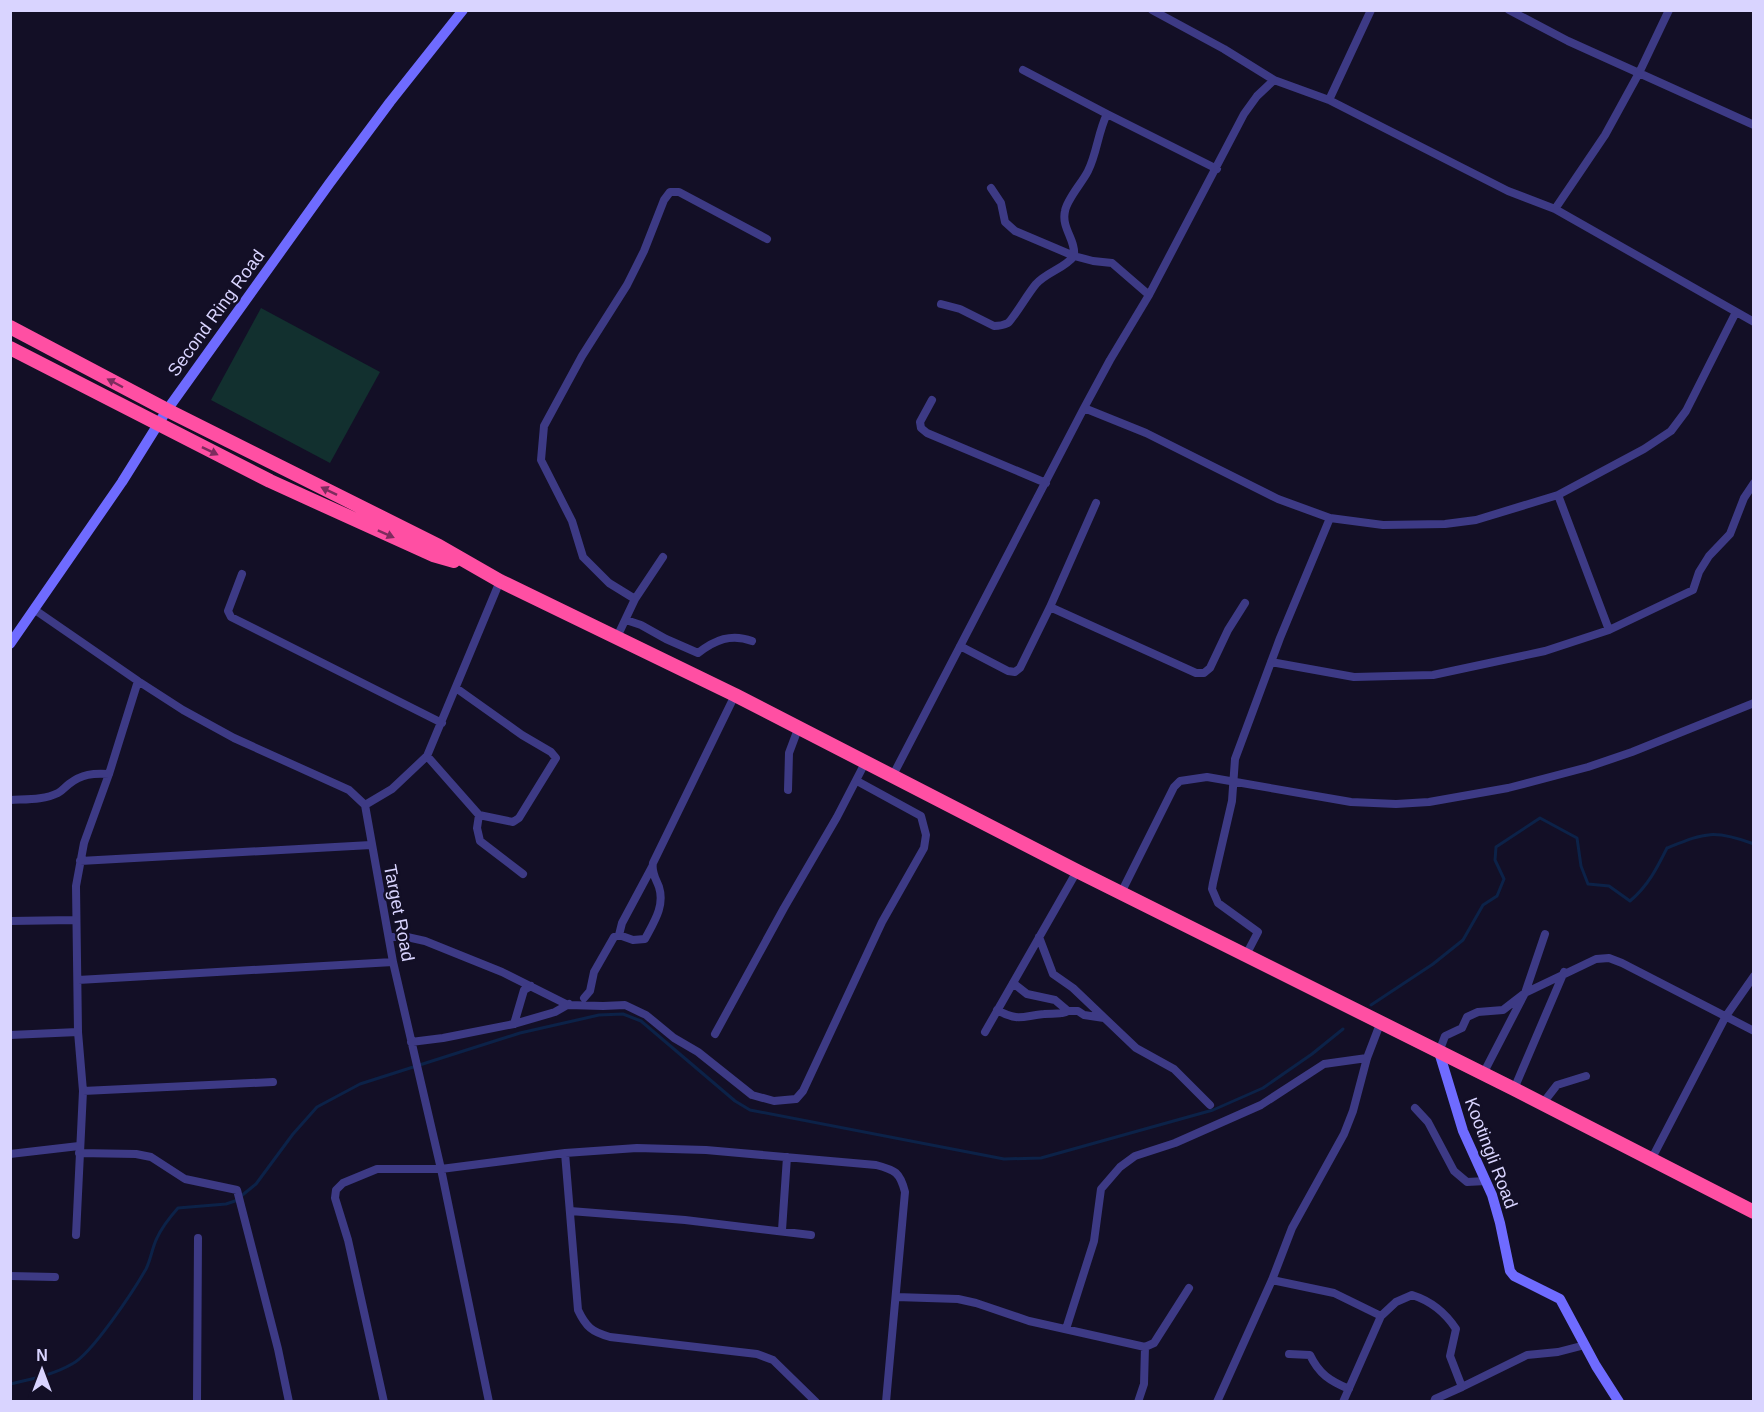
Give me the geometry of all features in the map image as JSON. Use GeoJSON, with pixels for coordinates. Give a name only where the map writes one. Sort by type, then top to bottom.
{"type":"FeatureCollection","features":[{"type":"Feature","properties":{"kind":"highway"},"geometry":{"type":"LineString","coordinates":[[10,327],[167,410],[439,546],[500,581],[735,696],[1077,872],[1514,1089],[1754,1212]]}},
{"type":"Feature","properties":{"kind":"highway"},"geometry":{"type":"LineString","coordinates":[[10,348],[206,450],[333,510],[433,555],[474,567]]}},
{"type":"Feature","properties":{"kind":"street","name":"Second Ring Road"},"geometry":{"type":"LineString","coordinates":[[10,644],[122,482],[167,410],[329,183],[462,10]]}},
{"type":"Feature","properties":{"kind":"street"},"geometry":{"type":"LineString","coordinates":[[1152,10],[1224,49],[1274,80],[1329,100],[1508,191],[1555,209],[1754,321]]}},
{"type":"Feature","properties":{"kind":"street"},"geometry":{"type":"LineString","coordinates":[[1329,100],[1371,10]]}},
{"type":"Feature","properties":{"kind":"street"},"geometry":{"type":"LineString","coordinates":[[1509,10],[1568,41],[1754,125]]}},
{"type":"Feature","properties":{"kind":"street"},"geometry":{"type":"LineString","coordinates":[[1555,209],[1605,135],[1639,73],[1669,10]]}},
{"type":"Feature","properties":{"kind":"street"},"geometry":{"type":"LineString","coordinates":[[1023,70],[1217,169]]}},
{"type":"Feature","properties":{"kind":"street"},"geometry":{"type":"LineString","coordinates":[[892,777],[1084,408],[1149,295],[1244,114],[1257,96],[1274,80]]}},
{"type":"Feature","properties":{"kind":"street"},"geometry":{"type":"LineString","coordinates":[[940,303],[977,316],[994,327],[1000,326],[1010,322],[1038,282],[1074,256],[1075,248],[1066,231],[1065,209],[1088,171],[1099,144],[1101,126],[1107,114]]}},
{"type":"Feature","properties":{"kind":"street"},"geometry":{"type":"LineString","coordinates":[[991,188],[1001,203],[1005,222],[1015,231],[1074,256],[1112,263],[1149,295]]}},
{"type":"Feature","properties":{"kind":"street"},"geometry":{"type":"LineString","coordinates":[[635,599],[609,583],[583,557],[573,521],[541,460],[544,426],[577,365],[627,285],[644,251],[664,200],[670,192],[678,192],[767,239]]}},
{"type":"Feature","properties":{"kind":"street"},"geometry":{"type":"LineString","coordinates":[[1084,408],[1146,433],[1278,500],[1330,518],[1383,525],[1445,524],[1476,520],[1558,495],[1644,449],[1671,431],[1686,411],[1736,312]]}},
{"type":"Feature","properties":{"kind":"street"},"geometry":{"type":"LineString","coordinates":[[932,399],[920,422],[921,428],[1046,483]]}},
{"type":"Feature","properties":{"kind":"street"},"geometry":{"type":"LineString","coordinates":[[1271,662],[1354,677],[1433,675],[1545,651],[1609,630],[1693,590],[1699,572],[1709,556],[1730,534],[1744,498],[1754,483]]}},
{"type":"Feature","properties":{"kind":"street"},"geometry":{"type":"LineString","coordinates":[[1558,495],[1609,630]]}},
{"type":"Feature","properties":{"kind":"street"},"geometry":{"type":"LineString","coordinates":[[960,646],[1008,671],[1015,672],[1020,668],[1096,503]]}},
{"type":"Feature","properties":{"kind":"street"},"geometry":{"type":"LineString","coordinates":[[1246,955],[1258,932],[1218,903],[1212,888],[1227,828],[1235,759],[1271,662],[1330,518]]}},
{"type":"Feature","properties":{"kind":"street"},"geometry":{"type":"LineString","coordinates":[[617,637],[635,599],[663,557]]}},
{"type":"Feature","properties":{"kind":"street"},"geometry":{"type":"LineString","coordinates":[[242,574],[228,611],[231,617],[442,723]]}},
{"type":"Feature","properties":{"kind":"street"},"geometry":{"type":"LineString","coordinates":[[35,610],[138,681],[216,728],[349,790],[365,805],[393,789],[427,756],[500,581]]}},
{"type":"Feature","properties":{"kind":"street"},"geometry":{"type":"LineString","coordinates":[[1050,607],[1196,673],[1204,673],[1210,668],[1228,630],[1245,603]]}},
{"type":"Feature","properties":{"kind":"street"},"geometry":{"type":"LineString","coordinates":[[626,620],[698,653],[711,644],[730,637],[741,637],[752,641]]}},
{"type":"Feature","properties":{"kind":"street"},"geometry":{"type":"LineString","coordinates":[[76,1234],[83,1090],[78,1032],[76,886],[80,861],[138,681]]}},
{"type":"Feature","properties":{"kind":"street"},"geometry":{"type":"LineString","coordinates":[[427,756],[480,815],[513,822],[519,818],[556,758],[456,688]]}},
{"type":"Feature","properties":{"kind":"street"},"geometry":{"type":"LineString","coordinates":[[620,935],[622,923],[652,867],[735,696]]}},
{"type":"Feature","properties":{"kind":"street"},"geometry":{"type":"LineString","coordinates":[[1121,893],[1174,787],[1180,781],[1207,777],[1351,802],[1396,804],[1438,801],[1508,788],[1588,767],[1632,752],[1754,703]]}},
{"type":"Feature","properties":{"kind":"street"},"geometry":{"type":"LineString","coordinates":[[788,790],[789,753],[798,729]]}},
{"type":"Feature","properties":{"kind":"street"},"geometry":{"type":"LineString","coordinates":[[715,1034],[865,763]]}},
{"type":"Feature","properties":{"kind":"street"},"geometry":{"type":"LineString","coordinates":[[10,800],[52,795],[59,793],[81,776],[92,773],[109,774]]}},
{"type":"Feature","properties":{"kind":"street"},"geometry":{"type":"LineString","coordinates":[[389,937],[407,937],[424,941],[502,972],[568,1005],[625,1005],[646,1015],[752,1095],[774,1101],[796,1099],[803,1091],[882,922],[924,848],[926,835],[921,816],[857,781]]}},
{"type":"Feature","properties":{"kind":"street","name":"Target Road"},"geometry":{"type":"LineString","coordinates":[[365,805],[393,962],[441,1168],[489,1401]]}},
{"type":"Feature","properties":{"kind":"street"},"geometry":{"type":"LineString","coordinates":[[480,815],[477,828],[480,841],[523,874]]}},
{"type":"Feature","properties":{"kind":"street"},"geometry":{"type":"LineString","coordinates":[[80,861],[371,845]]}},
{"type":"Feature","properties":{"kind":"street"},"geometry":{"type":"LineString","coordinates":[[584,999],[590,991],[594,972],[614,937],[620,935],[633,940],[645,939],[655,920],[661,896],[652,867]]}},
{"type":"Feature","properties":{"kind":"street"},"geometry":{"type":"LineString","coordinates":[[985,1032],[1077,872]]}},
{"type":"Feature","properties":{"kind":"street"},"geometry":{"type":"LineString","coordinates":[[10,921],[75,920]]}},
{"type":"Feature","properties":{"kind":"street"},"geometry":{"type":"LineString","coordinates":[[1484,1074],[1525,993],[1545,934]]}},
{"type":"Feature","properties":{"kind":"street"},"geometry":{"type":"LineString","coordinates":[[1039,937],[1053,974],[1073,988],[1136,1048],[1174,1069],[1210,1105]]}},
{"type":"Feature","properties":{"kind":"street"},"geometry":{"type":"LineString","coordinates":[[1439,1052],[1445,1036],[1462,1028],[1467,1017],[1478,1012],[1503,1010],[1525,993],[1564,972],[1596,959],[1609,958],[1754,1031]]}},
{"type":"Feature","properties":{"kind":"street"},"geometry":{"type":"LineString","coordinates":[[78,980],[393,962]]}},
{"type":"Feature","properties":{"kind":"street"},"geometry":{"type":"LineString","coordinates":[[1514,1089],[1564,972]]}},
{"type":"Feature","properties":{"kind":"street"},"geometry":{"type":"LineString","coordinates":[[1651,1160],[1726,1016],[1754,976]]}},
{"type":"Feature","properties":{"kind":"street"},"geometry":{"type":"LineString","coordinates":[[1013,983],[1027,994],[1055,1000],[1068,1011]]}},
{"type":"Feature","properties":{"kind":"street"},"geometry":{"type":"LineString","coordinates":[[514,1024],[524,990],[531,986]]}},
{"type":"Feature","properties":{"kind":"street"},"geometry":{"type":"LineString","coordinates":[[412,1045],[514,1024],[555,1012],[584,999],[592,999],[603,1006]]}},
{"type":"Feature","properties":{"kind":"street"},"geometry":{"type":"LineString","coordinates":[[997,1010],[1008,1016],[1023,1018],[1078,1011],[1084,1015],[1105,1018]]}},
{"type":"Feature","properties":{"kind":"street"},"geometry":{"type":"LineString","coordinates":[[1217,1401],[1272,1280],[1298,1216],[1344,1134],[1353,1111],[1367,1058],[1374,1020]]}},
{"type":"Feature","properties":{"kind":"street"},"geometry":{"type":"LineString","coordinates":[[10,1035],[78,1032]]}},
{"type":"Feature","properties":{"kind":"street","name":"Kootingli Road"},"geometry":{"type":"LineString","coordinates":[[1439,1052],[1463,1131],[1486,1181],[1500,1223],[1510,1271],[1514,1276],[1560,1299],[1619,1401]]}},
{"type":"Feature","properties":{"kind":"street"},"geometry":{"type":"LineString","coordinates":[[1066,1329],[1094,1241],[1101,1189],[1120,1167],[1135,1156],[1175,1143],[1261,1105],[1324,1064],[1367,1058]]}},
{"type":"Feature","properties":{"kind":"street"},"geometry":{"type":"LineString","coordinates":[[1543,1104],[1557,1085],[1586,1076]]}},
{"type":"Feature","properties":{"kind":"street"},"geometry":{"type":"LineString","coordinates":[[83,1090],[273,1082]]}},
{"type":"Feature","properties":{"kind":"street"},"geometry":{"type":"LineString","coordinates":[[1415,1108],[1428,1122],[1454,1171],[1467,1182],[1486,1181]]}},
{"type":"Feature","properties":{"kind":"street"},"geometry":{"type":"LineString","coordinates":[[384,1401],[348,1240],[335,1198],[336,1190],[343,1183],[377,1168],[441,1168],[565,1153],[637,1148],[706,1150],[876,1165],[892,1169],[902,1179],[905,1192],[886,1401]]}},
{"type":"Feature","properties":{"kind":"street"},"geometry":{"type":"LineString","coordinates":[[10,1154],[79,1150],[136,1154],[151,1157],[185,1179],[237,1190],[289,1401]]}},
{"type":"Feature","properties":{"kind":"street"},"geometry":{"type":"LineString","coordinates":[[565,1153],[578,1310],[584,1323],[596,1333],[610,1337],[757,1354],[773,1360],[816,1401]]}},
{"type":"Feature","properties":{"kind":"street"},"geometry":{"type":"LineString","coordinates":[[782,1230],[787,1157]]}},
{"type":"Feature","properties":{"kind":"street"},"geometry":{"type":"LineString","coordinates":[[570,1211],[782,1230],[811,1235]]}},
{"type":"Feature","properties":{"kind":"street"},"geometry":{"type":"LineString","coordinates":[[197,1401],[198,1238]]}},
{"type":"Feature","properties":{"kind":"street"},"geometry":{"type":"LineString","coordinates":[[10,1275],[55,1277]]}},
{"type":"Feature","properties":{"kind":"street"},"geometry":{"type":"LineString","coordinates":[[1272,1280],[1334,1293],[1381,1316]]}},
{"type":"Feature","properties":{"kind":"street"},"geometry":{"type":"LineString","coordinates":[[896,1297],[958,1299],[1029,1320],[1144,1347],[1154,1343],[1189,1288]]}},
{"type":"Feature","properties":{"kind":"street"},"geometry":{"type":"LineString","coordinates":[[1343,1401],[1381,1316],[1396,1302],[1412,1295],[1426,1299],[1447,1316],[1456,1329],[1450,1356],[1462,1387]]}},
{"type":"Feature","properties":{"kind":"street"},"geometry":{"type":"LineString","coordinates":[[1434,1401],[1527,1355],[1558,1352],[1585,1345]]}},
{"type":"Feature","properties":{"kind":"street"},"geometry":{"type":"LineString","coordinates":[[1138,1401],[1144,1384],[1144,1347]]}},
{"type":"Feature","properties":{"kind":"street"},"geometry":{"type":"LineString","coordinates":[[1289,1354],[1310,1354],[1317,1369],[1337,1384],[1349,1389]]}},
{"type":"Feature","properties":{"kind":"green space"},"geometry":{"type":"Polygon","coordinates":[[[261,308],[380,372],[330,463],[211,400],[261,308]]]}},
{"type":"Feature","properties":{"kind":"waterway"},"geometry":{"type":"LineString","coordinates":[[1371,1005],[1433,964],[1463,940],[1483,905],[1497,896],[1504,879],[1495,860],[1496,847],[1540,818],[1577,838],[1581,866],[1588,884],[1609,886],[1630,901],[1647,883],[1667,848],[1709,835],[1728,836],[1754,844]]}},
{"type":"Feature","properties":{"kind":"waterway"},"geometry":{"type":"LineString","coordinates":[[10,1384],[57,1371],[80,1358],[112,1321],[132,1291],[146,1269],[159,1234],[178,1208],[226,1204],[235,1201],[256,1184],[293,1134],[317,1107],[360,1084],[520,1033],[599,1015],[623,1014],[641,1021],[735,1101],[750,1110],[1004,1159],[1041,1158],[1213,1110],[1263,1088],[1343,1029]]}}]}
